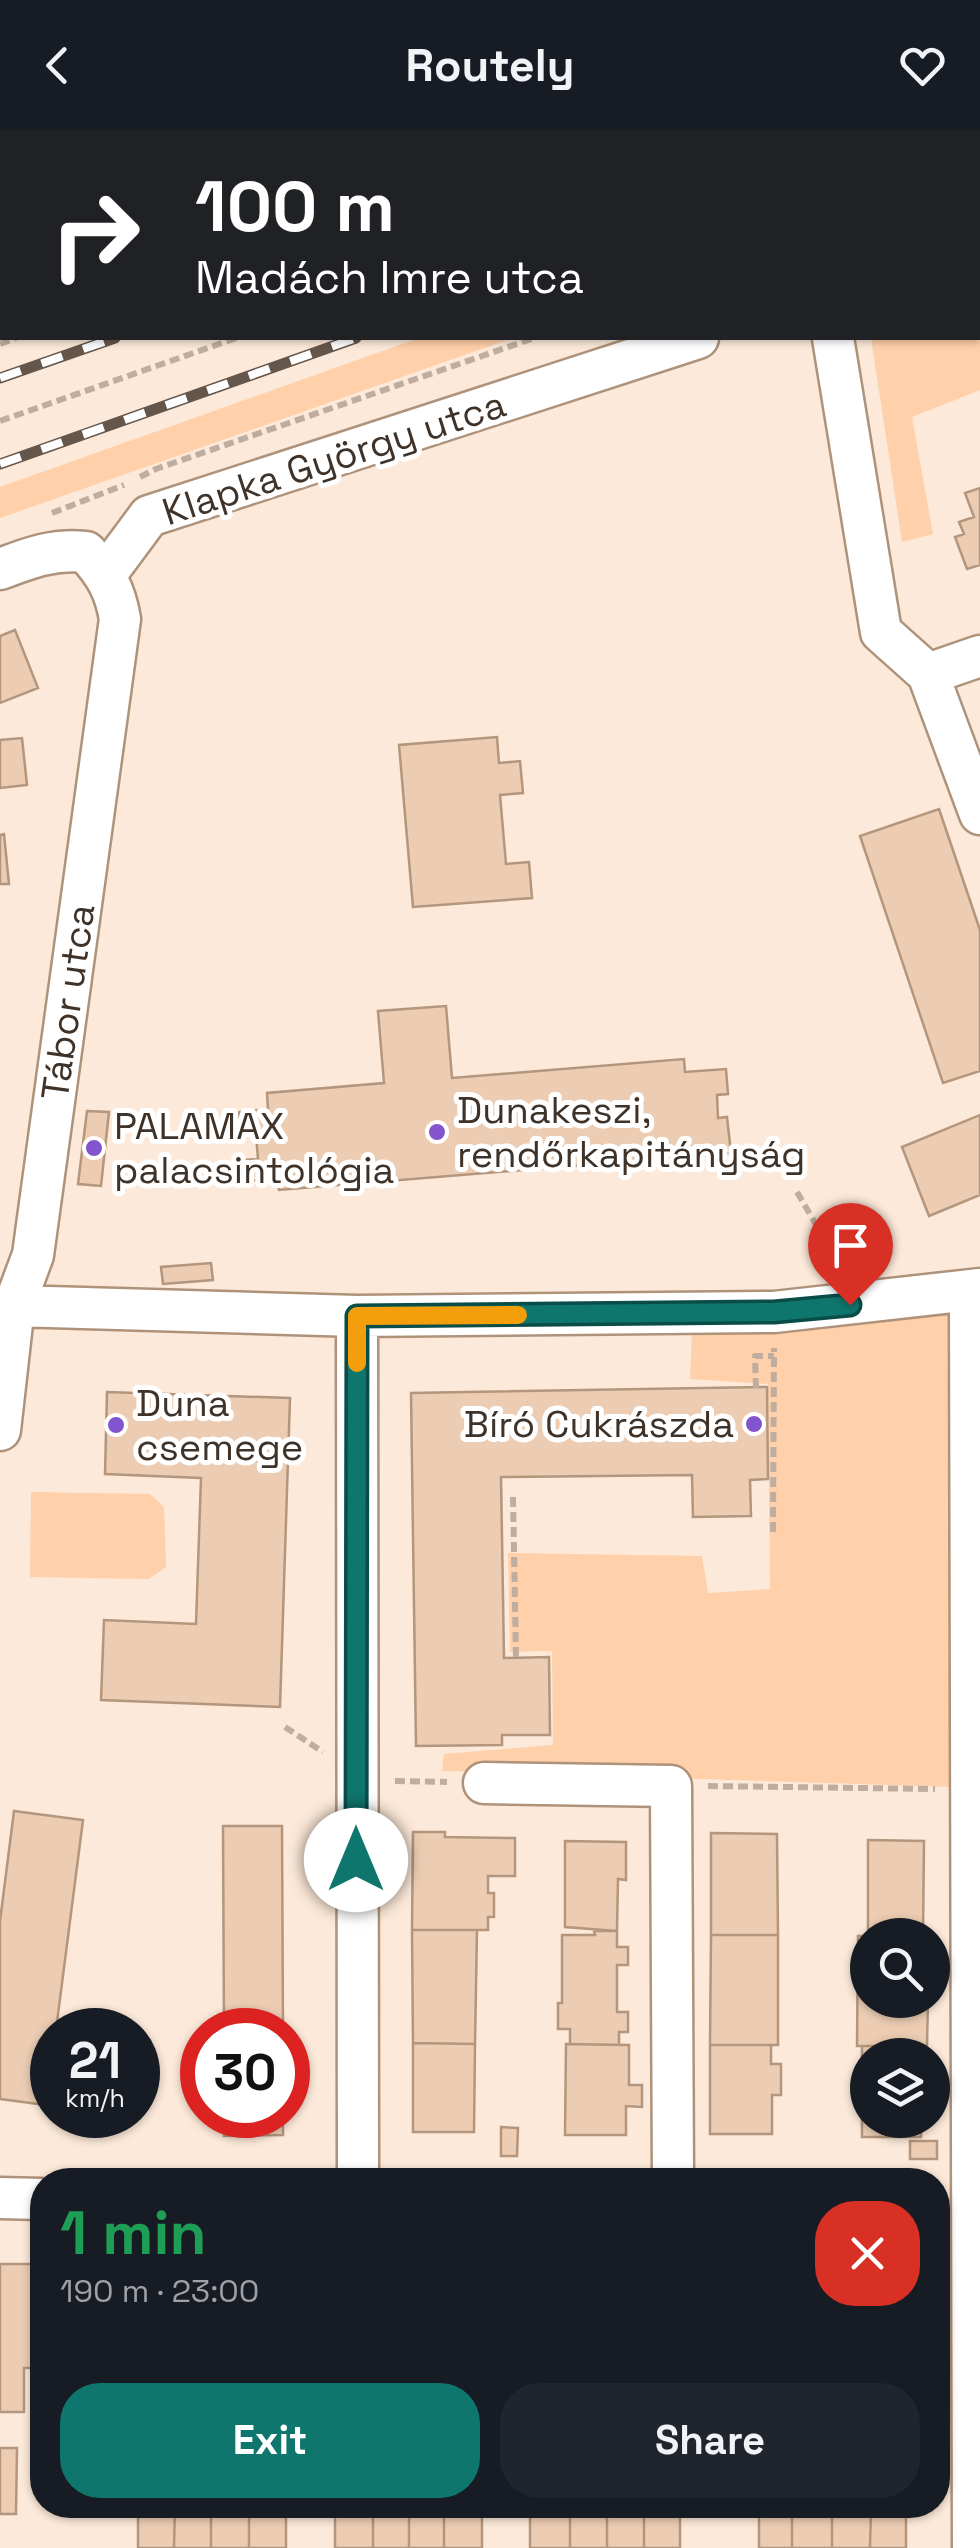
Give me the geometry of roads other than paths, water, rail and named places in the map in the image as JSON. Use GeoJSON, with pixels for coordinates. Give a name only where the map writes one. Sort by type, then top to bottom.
{"type":"FeatureCollection","features":[{"type":"Feature","properties":{"kind":"street","name":"Klapka György utca"},"geometry":{"type":"LineString","coordinates":[[106,574],[149,516],[692,340]]}},
{"type":"Feature","properties":{"kind":"street"},"geometry":{"type":"LineString","coordinates":[[834,340],[880,632],[928,674],[980,814]]}},
{"type":"Feature","properties":{"kind":"street"},"geometry":{"type":"LineString","coordinates":[[0,569],[67,549],[86,552],[106,574]]}},
{"type":"Feature","properties":{"kind":"street","name":"Tábor utca"},"geometry":{"type":"LineString","coordinates":[[0,1430],[17,1256],[120,619],[116,593],[106,574]]}},
{"type":"Feature","properties":{"kind":"street"},"geometry":{"type":"LineString","coordinates":[[928,674],[980,656]]}},
{"type":"Feature","properties":{"kind":"street"},"geometry":{"type":"LineString","coordinates":[[14,1306],[357,1316],[774,1312],[975,1291],[972,1790],[963,2204],[973,2548]]}},
{"type":"Feature","properties":{"kind":"street"},"geometry":{"type":"LineString","coordinates":[[357,1316],[358,2168]]}},
{"type":"Feature","properties":{"kind":"street"},"geometry":{"type":"LineString","coordinates":[[484,1783],[670,1786],[673,2168]]}},
{"type":"Feature","properties":{"kind":"street"},"geometry":{"type":"LineString","coordinates":[[0,2198],[30,2198]]}},
{"type":"Feature","properties":{"kind":"railway"},"geometry":{"type":"LineString","coordinates":[[0,378],[109,340]]}},
{"type":"Feature","properties":{"kind":"railway"},"geometry":{"type":"LineString","coordinates":[[0,464],[350,340]]}},
{"type":"Feature","properties":{"kind":"place","name":"Dunakeszi, rendőrkapitányság"},"geometry":{"type":"Point","coordinates":[437,1132]}},
{"type":"Feature","properties":{"kind":"place","name":"PALAMAX palacsintológia"},"geometry":{"type":"Point","coordinates":[94,1148]}},
{"type":"Feature","properties":{"kind":"place","name":"Bíró Cukrászda"},"geometry":{"type":"Point","coordinates":[754,1424]}},
{"type":"Feature","properties":{"kind":"place","name":"Duna csemege"},"geometry":{"type":"Point","coordinates":[116,1425]}}]}
